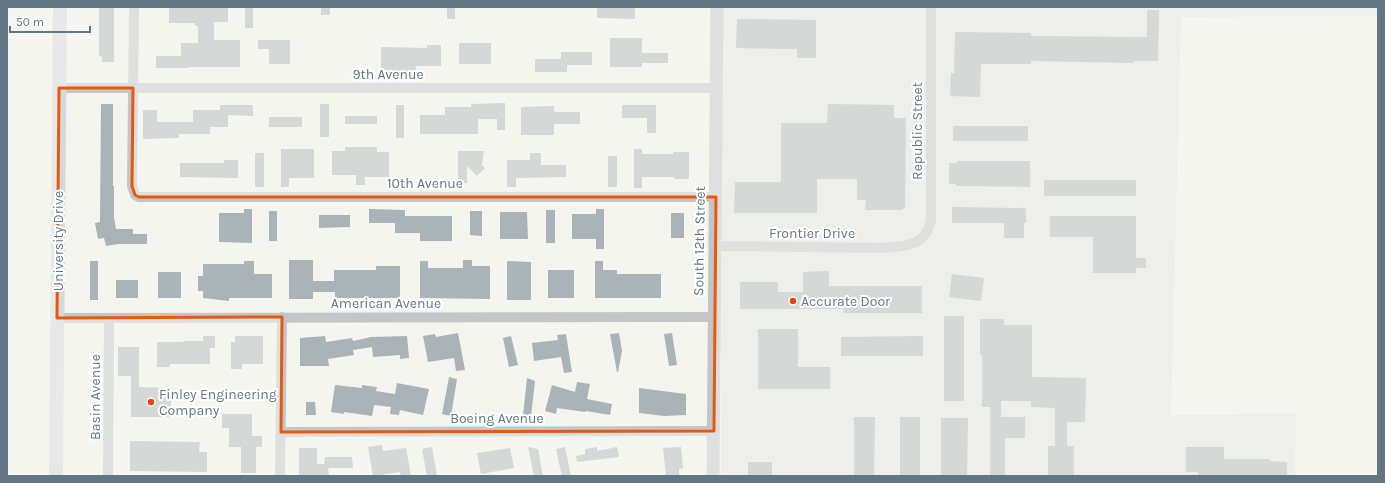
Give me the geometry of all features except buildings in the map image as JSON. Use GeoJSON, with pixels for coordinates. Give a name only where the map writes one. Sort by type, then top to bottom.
{"type":"FeatureCollection","features":[{"type":"Feature","properties":{"kind":"main road","name":"University Drive"},"geometry":{"type":"LineString","coordinates":[[56,476],[60,7]]}},
{"type":"Feature","properties":{"kind":"street"},"geometry":{"type":"LineString","coordinates":[[133,88],[134,7]]}},
{"type":"Feature","properties":{"kind":"street","name":"South 12th Street"},"geometry":{"type":"LineString","coordinates":[[713,476],[717,7]]}},
{"type":"Feature","properties":{"kind":"street","name":"Republic Street"},"geometry":{"type":"LineString","coordinates":[[909,245],[921,240],[929,230],[931,220],[931,7]]}},
{"type":"Feature","properties":{"kind":"street","name":"9th Avenue"},"geometry":{"type":"LineString","coordinates":[[59,88],[717,88]]}},
{"type":"Feature","properties":{"kind":"street","name":"10th Avenue"},"geometry":{"type":"LineString","coordinates":[[133,88],[132,186],[135,195],[144,197],[716,197]]}},
{"type":"Feature","properties":{"kind":"street","name":"Frontier Drive"},"geometry":{"type":"LineString","coordinates":[[715,246],[882,248],[909,245]]}},
{"type":"Feature","properties":{"kind":"street"},"geometry":{"type":"LineString","coordinates":[[280,476],[282,317]]}},
{"type":"Feature","properties":{"kind":"street","name":"American Avenue"},"geometry":{"type":"LineString","coordinates":[[57,318],[715,317]]}},
{"type":"Feature","properties":{"kind":"street","name":"Basin Avenue"},"geometry":{"type":"LineString","coordinates":[[108,476],[109,318]]}},
{"type":"Feature","properties":{"kind":"street","name":"Boeing Avenue"},"geometry":{"type":"LineString","coordinates":[[281,432],[714,432]]}},
{"type":"Feature","properties":{"kind":"highlighted area"},"geometry":{"type":"Polygon","coordinates":[[[59,88],[133,88],[132,186],[135,195],[139,197],[716,197],[714,431],[281,432],[282,317],[57,318],[59,88]]]}},
{"type":"Feature","properties":{"kind":"shaded area"},"geometry":{"type":"Polygon","coordinates":[[[722,7],[1378,7],[1378,16],[1181,17],[1171,415],[1296,413],[1295,476],[721,476],[722,7]]]}},
{"type":"Feature","properties":{"kind":"place","name":"Accurate Door"},"geometry":{"type":"Point","coordinates":[793,301]}},
{"type":"Feature","properties":{"kind":"place","name":"Finley Engineering Company"},"geometry":{"type":"Point","coordinates":[151,402]}}]}
